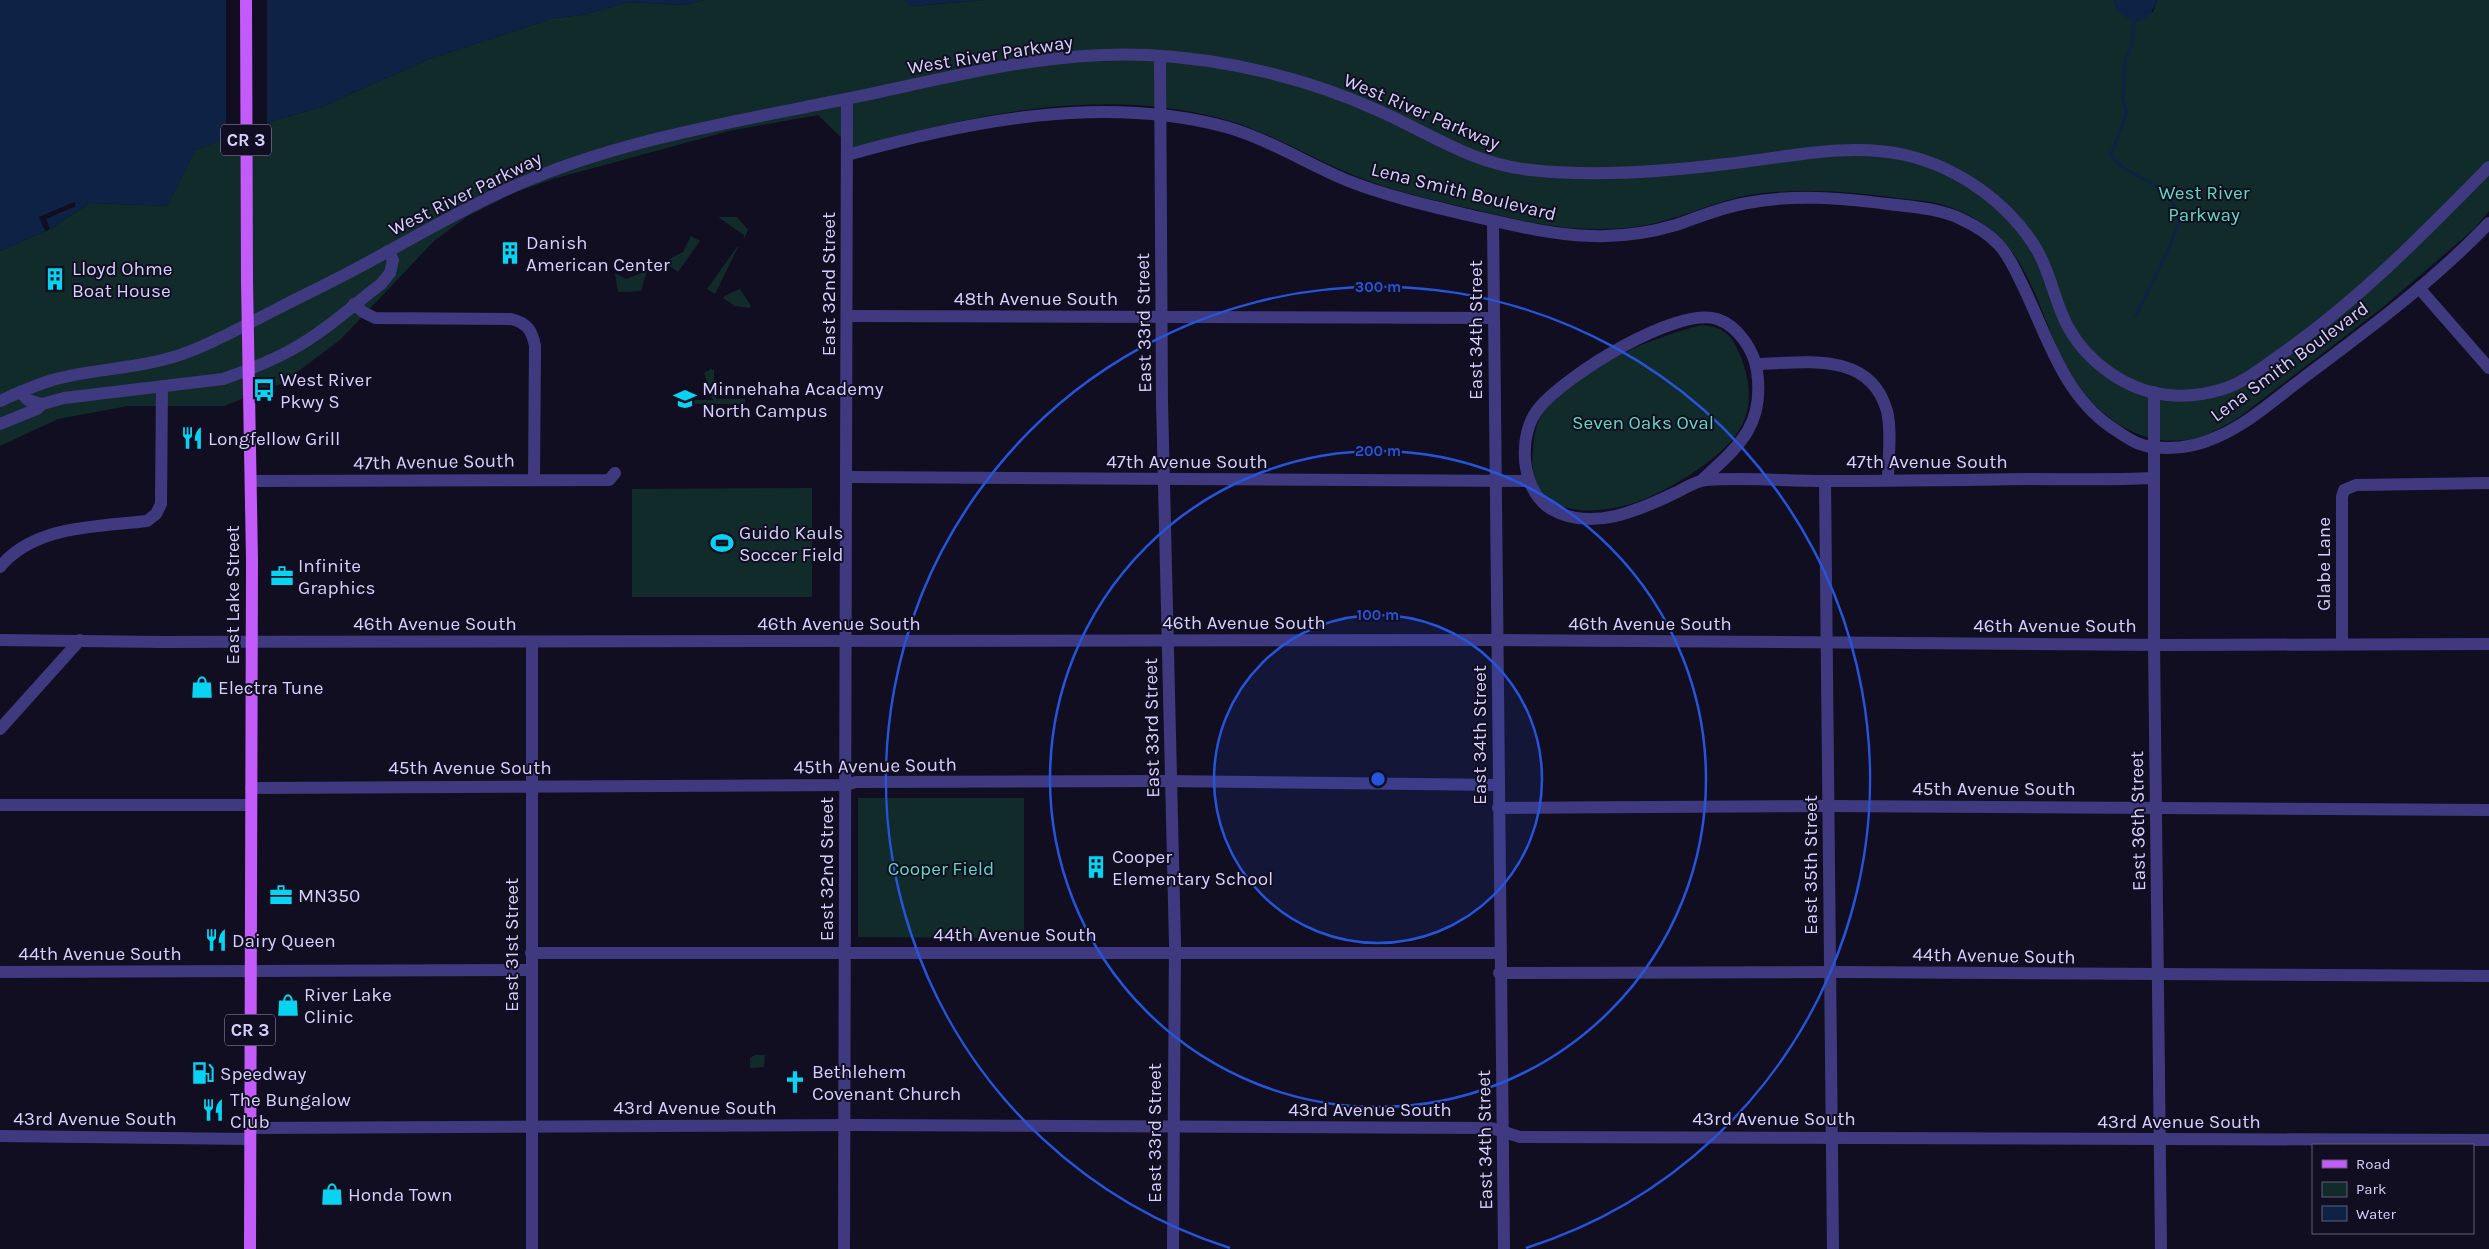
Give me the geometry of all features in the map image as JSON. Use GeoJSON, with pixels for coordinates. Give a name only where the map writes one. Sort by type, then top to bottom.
{"type":"FeatureCollection","features":[{"type":"Feature","properties":{"kind":"main road","name":"East Lake Street"},"geometry":{"type":"LineString","coordinates":[[246,0],[247,350],[251,481],[252,642],[250,1249]]}},
{"type":"Feature","properties":{"kind":"street","name":"West River Parkway"},"geometry":{"type":"LineString","coordinates":[[0,401],[57,379],[142,365],[186,353],[510,188],[585,159],[736,120],[985,70],[1060,58],[1160,57],[1209,62],[1289,78],[1369,106],[1465,154],[1515,168],[1568,173],[1616,172],[1720,165],[1845,150],[1878,150],[1927,161],[1967,180],[1991,197],[2025,232],[2042,258],[2068,327],[2098,364],[2121,380],[2165,395],[2183,395],[2222,390],[2266,365],[2357,297],[2423,236],[2489,167]]}},
{"type":"Feature","properties":{"kind":"street","name":"East 33rd Street"},"geometry":{"type":"LineString","coordinates":[[1160,57],[1164,480],[1175,954],[1174,1249]]}},
{"type":"Feature","properties":{"kind":"street","name":"East 32nd Street"},"geometry":{"type":"LineString","coordinates":[[844,1249],[847,99]]}},
{"type":"Feature","properties":{"kind":"street","name":"Lena Smith Boulevard"},"geometry":{"type":"LineString","coordinates":[[847,155],[964,127],[1003,121],[1092,112],[1161,113],[1232,128],[1347,180],[1394,196],[1492,221],[1563,235],[1600,236],[1636,234],[1672,226],[1745,203],[1783,198],[1858,200],[1940,211],[1979,229],[1997,243],[2010,260],[2063,373],[2080,398],[2101,420],[2125,436],[2153,447],[2198,444],[2220,436],[2241,424],[2351,342],[2419,288],[2489,223]]}},
{"type":"Feature","properties":{"kind":"street","name":"East 34th Street"},"geometry":{"type":"LineString","coordinates":[[1492,221],[1499,973],[1504,1249]]}},
{"type":"Feature","properties":{"kind":"street","name":"West River Parkway"},"geometry":{"type":"LineString","coordinates":[[0,424],[37,409],[42,404],[88,395],[223,379],[248,370],[291,350],[381,284],[390,273],[393,260],[388,251]]}},
{"type":"Feature","properties":{"kind":"street"},"geometry":{"type":"LineString","coordinates":[[2419,288],[2489,368]]}},
{"type":"Feature","properties":{"kind":"street"},"geometry":{"type":"LineString","coordinates":[[354,304],[363,312],[375,318],[510,320],[521,322],[529,328],[536,346],[534,479]]}},
{"type":"Feature","properties":{"kind":"street","name":"48th Avenue South"},"geometry":{"type":"LineString","coordinates":[[847,316],[1494,318]]}},
{"type":"Feature","properties":{"kind":"street"},"geometry":{"type":"LineString","coordinates":[[1700,319],[1715,319],[1732,327],[1750,350],[1756,364],[1758,396],[1749,431],[1702,480],[1631,512],[1609,517],[1570,518],[1548,507],[1534,493],[1527,481],[1525,460],[1527,436],[1537,409],[1584,371],[1640,336],[1669,326],[1700,319]]}},
{"type":"Feature","properties":{"kind":"street"},"geometry":{"type":"LineString","coordinates":[[1756,364],[1823,363],[1842,365],[1857,370],[1869,380],[1878,391],[1887,411],[1888,480]]}},
{"type":"Feature","properties":{"kind":"street"},"geometry":{"type":"LineString","coordinates":[[0,567],[8,558],[33,542],[57,532],[146,521],[156,514],[161,504],[162,386]]}},
{"type":"Feature","properties":{"kind":"street"},"geometry":{"type":"LineString","coordinates":[[20,392],[28,400],[42,404]]}},
{"type":"Feature","properties":{"kind":"street","name":"East 36th Street"},"geometry":{"type":"LineString","coordinates":[[2154,392],[2154,644],[2161,1249]]}},
{"type":"Feature","properties":{"kind":"street","name":"47th Avenue South"},"geometry":{"type":"LineString","coordinates":[[251,481],[609,480],[615,473]]}},
{"type":"Feature","properties":{"kind":"street","name":"47th Avenue South"},"geometry":{"type":"LineString","coordinates":[[847,477],[1527,481]]}},
{"type":"Feature","properties":{"kind":"street","name":"47th Avenue South"},"geometry":{"type":"LineString","coordinates":[[1702,480],[1825,481],[2153,478]]}},
{"type":"Feature","properties":{"kind":"street","name":"East 35th Street"},"geometry":{"type":"LineString","coordinates":[[1825,481],[1833,1249]]}},
{"type":"Feature","properties":{"kind":"street","name":"Glabe Lane"},"geometry":{"type":"LineString","coordinates":[[2342,643],[2342,497],[2344,490],[2356,485],[2489,483]]}},
{"type":"Feature","properties":{"kind":"street","name":"46th Avenue South"},"geometry":{"type":"LineString","coordinates":[[0,640],[846,642],[1497,640],[1826,643],[2489,644]]}},
{"type":"Feature","properties":{"kind":"street"},"geometry":{"type":"LineString","coordinates":[[0,729],[80,640]]}},
{"type":"Feature","properties":{"kind":"street","name":"East 31st Street"},"geometry":{"type":"LineString","coordinates":[[532,642],[530,785],[532,1249]]}},
{"type":"Feature","properties":{"kind":"street","name":"45th Avenue South"},"geometry":{"type":"LineString","coordinates":[[252,788],[530,785],[845,785],[856,782],[1498,785]]}},
{"type":"Feature","properties":{"kind":"street"},"geometry":{"type":"LineString","coordinates":[[0,805],[251,805]]}},
{"type":"Feature","properties":{"kind":"street","name":"45th Avenue South"},"geometry":{"type":"LineString","coordinates":[[1498,808],[1828,806],[2489,810]]}},
{"type":"Feature","properties":{"kind":"street","name":"44th Avenue South"},"geometry":{"type":"LineString","coordinates":[[530,953],[1499,954]]}},
{"type":"Feature","properties":{"kind":"street","name":"44th Avenue South"},"geometry":{"type":"LineString","coordinates":[[0,972],[530,970]]}},
{"type":"Feature","properties":{"kind":"street","name":"44th Avenue South"},"geometry":{"type":"LineString","coordinates":[[1499,973],[1829,972],[2489,976]]}},
{"type":"Feature","properties":{"kind":"street","name":"43rd Avenue South"},"geometry":{"type":"LineString","coordinates":[[0,1136],[530,1127],[844,1125],[1491,1128],[1520,1137],[2489,1140]]}},
{"type":"Feature","properties":{"kind":"green space","name":"West River Parkway"},"geometry":{"type":"Polygon","coordinates":[[[704,0],[903,0],[913,6],[985,0],[2114,0],[2118,11],[2153,12],[2157,0],[2489,0],[2489,211],[2474,229],[2382,308],[2238,418],[2202,436],[2176,441],[2157,439],[2139,434],[2122,426],[2092,402],[2069,371],[2025,273],[2014,255],[2001,239],[1985,225],[1960,211],[1938,203],[1854,193],[1799,191],[1762,193],[1735,198],[1645,225],[1611,229],[1569,228],[1504,216],[1392,189],[1346,172],[1247,127],[1186,111],[1138,105],[1042,108],[946,124],[852,148],[818,115],[729,131],[553,179],[516,192],[468,216],[434,241],[341,339],[283,383],[224,406],[128,406],[58,419],[0,446],[0,251],[50,229],[90,203],[167,206],[195,150],[270,122],[321,107],[429,59],[554,18],[582,15],[629,2],[683,5],[704,0]]]}},
{"type":"Feature","properties":{"kind":"green space"},"geometry":{"type":"Polygon","coordinates":[[[718,217],[737,217],[748,230],[744,239],[744,235],[718,217]]]}},
{"type":"Feature","properties":{"kind":"green space"},"geometry":{"type":"Polygon","coordinates":[[[691,236],[700,241],[678,272],[664,262],[683,252],[691,236]]]}},
{"type":"Feature","properties":{"kind":"green space"},"geometry":{"type":"Polygon","coordinates":[[[738,247],[715,294],[707,289],[738,247]]]}},
{"type":"Feature","properties":{"kind":"green space"},"geometry":{"type":"Polygon","coordinates":[[[647,271],[641,291],[618,292],[615,273],[626,279],[647,271]]]}},
{"type":"Feature","properties":{"kind":"green space"},"geometry":{"type":"Polygon","coordinates":[[[740,289],[751,306],[750,308],[735,306],[723,298],[740,289]]]}},
{"type":"Feature","properties":{"kind":"green space","name":"Seven Oaks Oval"},"geometry":{"type":"Polygon","coordinates":[[[1702,325],[1722,330],[1730,337],[1740,355],[1747,376],[1749,395],[1747,411],[1741,426],[1732,439],[1720,452],[1688,476],[1672,486],[1628,505],[1602,510],[1585,510],[1556,504],[1545,496],[1537,484],[1533,469],[1533,450],[1540,417],[1545,409],[1574,384],[1607,362],[1644,344],[1702,325]]]}},
{"type":"Feature","properties":{"kind":"green space"},"geometry":{"type":"Polygon","coordinates":[[[711,369],[714,370],[714,380],[716,380],[716,399],[745,399],[745,404],[693,404],[693,400],[713,400],[704,373],[711,369]]]}},
{"type":"Feature","properties":{"kind":"green space","name":"Guido Kauls Soccer Field"},"geometry":{"type":"Polygon","coordinates":[[[812,488],[812,597],[632,597],[632,489],[812,488]]]}},
{"type":"Feature","properties":{"kind":"green space","name":"Cooper Field"},"geometry":{"type":"Polygon","coordinates":[[[858,798],[1024,798],[1024,938],[858,937],[858,798]]]}},
{"type":"Feature","properties":{"kind":"green space"},"geometry":{"type":"Polygon","coordinates":[[[755,1055],[765,1055],[764,1067],[750,1068],[750,1058],[755,1055]]]}},
{"type":"Feature","properties":{"kind":"water"},"geometry":{"type":"Polygon","coordinates":[[[0,0],[704,0],[683,5],[629,2],[582,15],[554,18],[429,59],[321,107],[270,122],[195,150],[167,206],[90,203],[50,229],[0,251],[0,0]]]}},
{"type":"Feature","properties":{"kind":"water"},"geometry":{"type":"Polygon","coordinates":[[[903,0],[985,0],[912,6],[903,0]]]}},
{"type":"Feature","properties":{"kind":"water"},"geometry":{"type":"Polygon","coordinates":[[[2114,0],[2157,0],[2149,15],[2143,20],[2134,23],[2118,11],[2114,0]]]}},
{"type":"Feature","properties":{"kind":"pier"},"geometry":{"type":"Polygon","coordinates":[[[226,0],[267,0],[267,126],[226,141],[226,0]]]}},
{"type":"Feature","properties":{"kind":"pier"},"geometry":{"type":"Polygon","coordinates":[[[74,202],[76,206],[46,219],[50,229],[45,231],[39,217],[74,202]]]}},
{"type":"Feature","properties":{"kind":"waterway"},"geometry":{"type":"LineString","coordinates":[[2134,21],[2132,45],[2125,61],[2123,99],[2127,112],[2111,155],[2121,166],[2161,190],[2179,215],[2179,222],[2169,248],[2135,317]]}},
{"type":"Feature","properties":{"kind":"place","name":"Danish American Center"},"geometry":{"type":"Point","coordinates":[510,253]}},
{"type":"Feature","properties":{"kind":"place","name":"Lloyd Ohme Boat House"},"geometry":{"type":"Point","coordinates":[55,279]}},
{"type":"Feature","properties":{"kind":"place","name":"West River Pkwy S"},"geometry":{"type":"Point","coordinates":[264,390]}},
{"type":"Feature","properties":{"kind":"place","name":"Minnehaha Academy North Campus"},"geometry":{"type":"Point","coordinates":[685,399]}},
{"type":"Feature","properties":{"kind":"place","name":"Longfellow Grill"},"geometry":{"type":"Point","coordinates":[192,438]}},
{"type":"Feature","properties":{"kind":"place","name":"Guido Kauls Soccer Field"},"geometry":{"type":"Point","coordinates":[722,543]}},
{"type":"Feature","properties":{"kind":"place","name":"Infinite Graphics"},"geometry":{"type":"Point","coordinates":[282,576]}},
{"type":"Feature","properties":{"kind":"place","name":"Electra Tune"},"geometry":{"type":"Point","coordinates":[202,687]}},
{"type":"Feature","properties":{"kind":"place","name":"Cooper Elementary School"},"geometry":{"type":"Point","coordinates":[1096,867]}},
{"type":"Feature","properties":{"kind":"place","name":"MN350"},"geometry":{"type":"Point","coordinates":[281,895]}},
{"type":"Feature","properties":{"kind":"place","name":"Dairy Queen"},"geometry":{"type":"Point","coordinates":[216,940]}},
{"type":"Feature","properties":{"kind":"place","name":"River Lake Clinic"},"geometry":{"type":"Point","coordinates":[288,1005]}},
{"type":"Feature","properties":{"kind":"place","name":"Speedway"},"geometry":{"type":"Point","coordinates":[203,1073]}},
{"type":"Feature","properties":{"kind":"place","name":"Bethlehem Covenant Church"},"geometry":{"type":"Point","coordinates":[795,1082]}},
{"type":"Feature","properties":{"kind":"place","name":"The Bungalow Club"},"geometry":{"type":"Point","coordinates":[213,1110]}},
{"type":"Feature","properties":{"kind":"place","name":"Honda Town"},"geometry":{"type":"Point","coordinates":[332,1194]}}]}
